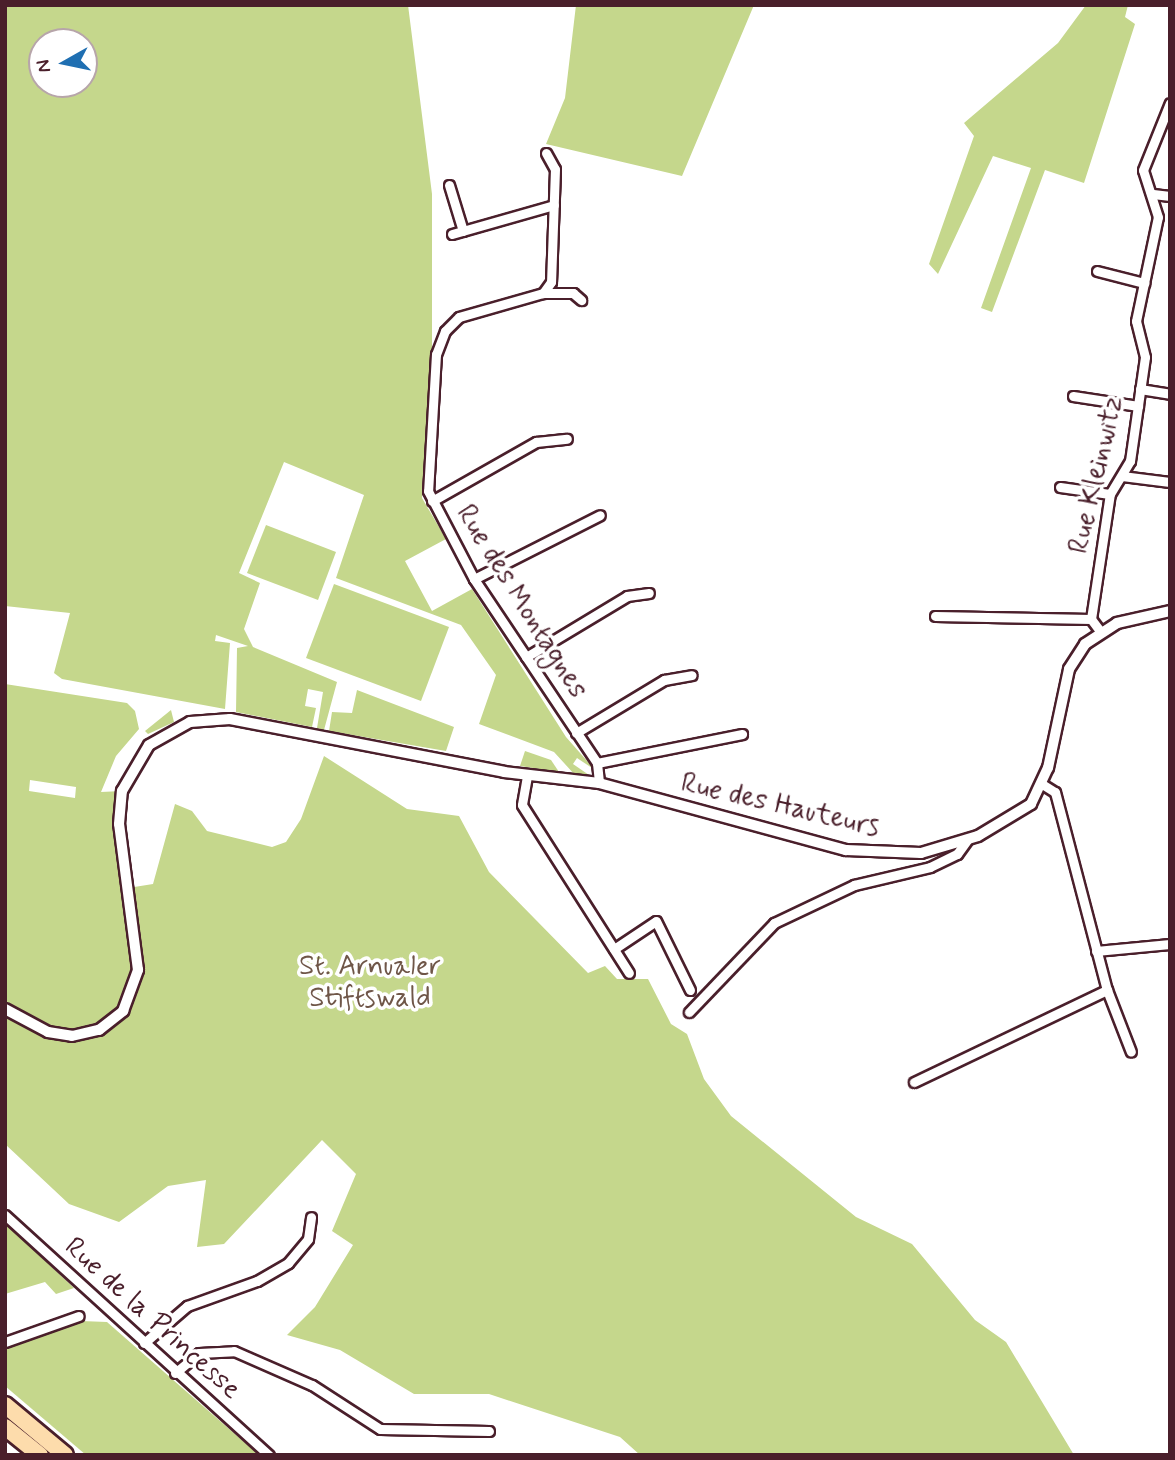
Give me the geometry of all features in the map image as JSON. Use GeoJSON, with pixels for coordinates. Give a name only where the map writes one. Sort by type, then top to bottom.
{"type":"FeatureCollection","features":[{"type":"Feature","properties":{"kind":"highway"},"geometry":{"type":"LineString","coordinates":[[5,1405],[65,1455]]}},
{"type":"Feature","properties":{"kind":"highway"},"geometry":{"type":"LineString","coordinates":[[5,1427],[40,1455]]}},
{"type":"Feature","properties":{"kind":"street","name":"Rue Kleinwitz"},"geometry":{"type":"LineString","coordinates":[[1091,619],[1110,494],[1122,476],[1138,406],[1145,357],[1136,321],[1158,216],[1143,170],[1170,103]]}},
{"type":"Feature","properties":{"kind":"street"},"geometry":{"type":"LineString","coordinates":[[542,293],[551,282],[554,205],[555,169],[546,153]]}},
{"type":"Feature","properties":{"kind":"street"},"geometry":{"type":"LineString","coordinates":[[449,185],[463,231]]}},
{"type":"Feature","properties":{"kind":"street"},"geometry":{"type":"LineString","coordinates":[[1153,194],[1170,197]]}},
{"type":"Feature","properties":{"kind":"street"},"geometry":{"type":"LineString","coordinates":[[452,234],[554,205]]}},
{"type":"Feature","properties":{"kind":"street"},"geometry":{"type":"LineString","coordinates":[[1097,271],[1144,283]]}},
{"type":"Feature","properties":{"kind":"street"},"geometry":{"type":"LineString","coordinates":[[542,293],[573,293],[581,300]]}},
{"type":"Feature","properties":{"kind":"street","name":"Rue des Montagnes"},"geometry":{"type":"LineString","coordinates":[[542,293],[459,317],[436,354],[432,500],[474,579],[597,763],[599,783]]}},
{"type":"Feature","properties":{"kind":"street"},"geometry":{"type":"LineString","coordinates":[[1140,390],[1170,394]]}},
{"type":"Feature","properties":{"kind":"street"},"geometry":{"type":"LineString","coordinates":[[1073,396],[1138,406]]}},
{"type":"Feature","properties":{"kind":"street"},"geometry":{"type":"LineString","coordinates":[[432,500],[537,442],[568,439]]}},
{"type":"Feature","properties":{"kind":"street"},"geometry":{"type":"LineString","coordinates":[[1122,476],[1170,482]]}},
{"type":"Feature","properties":{"kind":"street"},"geometry":{"type":"LineString","coordinates":[[1060,487],[1110,494]]}},
{"type":"Feature","properties":{"kind":"street"},"geometry":{"type":"LineString","coordinates":[[474,579],[600,515]]}},
{"type":"Feature","properties":{"kind":"street"},"geometry":{"type":"LineString","coordinates":[[526,657],[627,596],[649,593]]}},
{"type":"Feature","properties":{"kind":"street"},"geometry":{"type":"LineString","coordinates":[[935,616],[1091,619],[1100,631],[1170,611]]}},
{"type":"Feature","properties":{"kind":"street","name":"Rue des Hauteurs"},"geometry":{"type":"LineString","coordinates":[[5,1009],[48,1032],[72,1036],[99,1030],[123,1012],[138,970],[119,824],[122,791],[149,745],[190,722],[230,719],[533,777],[599,783],[846,850],[921,853],[968,839],[1019,816],[1042,784],[1069,669],[1100,631]]}},
{"type":"Feature","properties":{"kind":"street"},"geometry":{"type":"LineString","coordinates":[[576,733],[664,680],[692,675]]}},
{"type":"Feature","properties":{"kind":"street"},"geometry":{"type":"LineString","coordinates":[[597,763],[742,734]]}},
{"type":"Feature","properties":{"kind":"street"},"geometry":{"type":"LineString","coordinates":[[533,777],[522,805],[629,973]]}},
{"type":"Feature","properties":{"kind":"street"},"geometry":{"type":"LineString","coordinates":[[1042,784],[1055,792],[1107,990],[1131,1052]]}},
{"type":"Feature","properties":{"kind":"street"},"geometry":{"type":"LineString","coordinates":[[689,1012],[774,923],[854,885],[930,867],[957,855],[968,839]]}},
{"type":"Feature","properties":{"kind":"street"},"geometry":{"type":"LineString","coordinates":[[614,949],[656,921],[690,990]]}},
{"type":"Feature","properties":{"kind":"street"},"geometry":{"type":"LineString","coordinates":[[1096,951],[1170,944]]}},
{"type":"Feature","properties":{"kind":"street"},"geometry":{"type":"LineString","coordinates":[[914,1082],[1107,990]]}},
{"type":"Feature","properties":{"kind":"street","name":"Rue de la Princesse"},"geometry":{"type":"LineString","coordinates":[[5,1215],[175,1373],[269,1455]]}},
{"type":"Feature","properties":{"kind":"street"},"geometry":{"type":"LineString","coordinates":[[144,1343],[187,1306],[257,1282],[288,1263],[307,1239],[311,1217]]}},
{"type":"Feature","properties":{"kind":"street"},"geometry":{"type":"LineString","coordinates":[[5,1342],[79,1316]]}},
{"type":"Feature","properties":{"kind":"street"},"geometry":{"type":"LineString","coordinates":[[175,1373],[199,1353],[234,1352],[312,1385],[380,1429],[489,1431]]}},
{"type":"Feature","properties":{"kind":"green space"},"geometry":{"type":"Polygon","coordinates":[[[5,5],[408,5],[432,194],[432,363],[422,498],[446,539],[405,561],[432,611],[472,589],[566,737],[595,770],[577,758],[573,764],[589,775],[575,775],[554,752],[479,724],[496,675],[461,625],[336,578],[364,495],[284,462],[239,573],[260,583],[244,629],[253,647],[337,682],[324,730],[317,728],[323,692],[308,689],[305,706],[316,708],[312,727],[236,712],[237,648],[248,646],[216,635],[215,641],[230,643],[225,709],[62,679],[54,673],[70,613],[5,606],[5,5]]]}},
{"type":"Feature","properties":{"kind":"green space"},"geometry":{"type":"Polygon","coordinates":[[[576,5],[754,5],[682,176],[546,144],[565,98],[576,5]]]}},
{"type":"Feature","properties":{"kind":"green space"},"geometry":{"type":"Polygon","coordinates":[[[1086,5],[1128,5],[1125,17],[1135,24],[1084,183],[1045,170],[992,312],[981,308],[1031,168],[993,156],[938,274],[929,264],[974,136],[964,123],[1058,43],[1086,5]]]}},
{"type":"Feature","properties":{"kind":"green space"},"geometry":{"type":"Polygon","coordinates":[[[266,525],[336,552],[318,600],[247,573],[266,525]]]}},
{"type":"Feature","properties":{"kind":"green space"},"geometry":{"type":"Polygon","coordinates":[[[334,584],[449,627],[421,701],[306,658],[334,584]]]}},
{"type":"Feature","properties":{"kind":"green space","name":"St. Arnualer Stiftswald"},"geometry":{"type":"Polygon","coordinates":[[[5,684],[127,703],[135,711],[139,729],[116,756],[101,792],[122,791],[128,888],[153,884],[175,804],[192,811],[207,831],[272,847],[286,842],[301,819],[324,756],[407,809],[459,816],[489,872],[588,973],[605,966],[617,979],[648,979],[671,1024],[687,1034],[704,1079],[731,1116],[856,1217],[912,1244],[975,1320],[1006,1342],[1074,1455],[640,1455],[620,1437],[489,1394],[414,1394],[340,1350],[287,1335],[315,1307],[353,1245],[332,1231],[356,1174],[322,1140],[224,1244],[197,1247],[206,1180],[168,1186],[119,1222],[69,1204],[5,1144],[5,684]],[[30,780],[29,791],[75,798],[76,787],[30,780]]]}},
{"type":"Feature","properties":{"kind":"green space"},"geometry":{"type":"Polygon","coordinates":[[[357,690],[454,727],[446,751],[329,731],[332,712],[352,713],[357,690]]]}},
{"type":"Feature","properties":{"kind":"green space"},"geometry":{"type":"Polygon","coordinates":[[[171,710],[174,722],[148,734],[145,731],[171,710]]]}},
{"type":"Feature","properties":{"kind":"green space"},"geometry":{"type":"Polygon","coordinates":[[[525,751],[551,760],[559,772],[520,766],[525,751]]]}},
{"type":"Feature","properties":{"kind":"green space"},"geometry":{"type":"Polygon","coordinates":[[[5,1223],[74,1288],[56,1294],[45,1282],[5,1294],[5,1223]]]}},
{"type":"Feature","properties":{"kind":"green space"},"geometry":{"type":"Polygon","coordinates":[[[81,1321],[107,1322],[259,1455],[86,1455],[5,1386],[5,1349],[81,1321]]]}}]}
